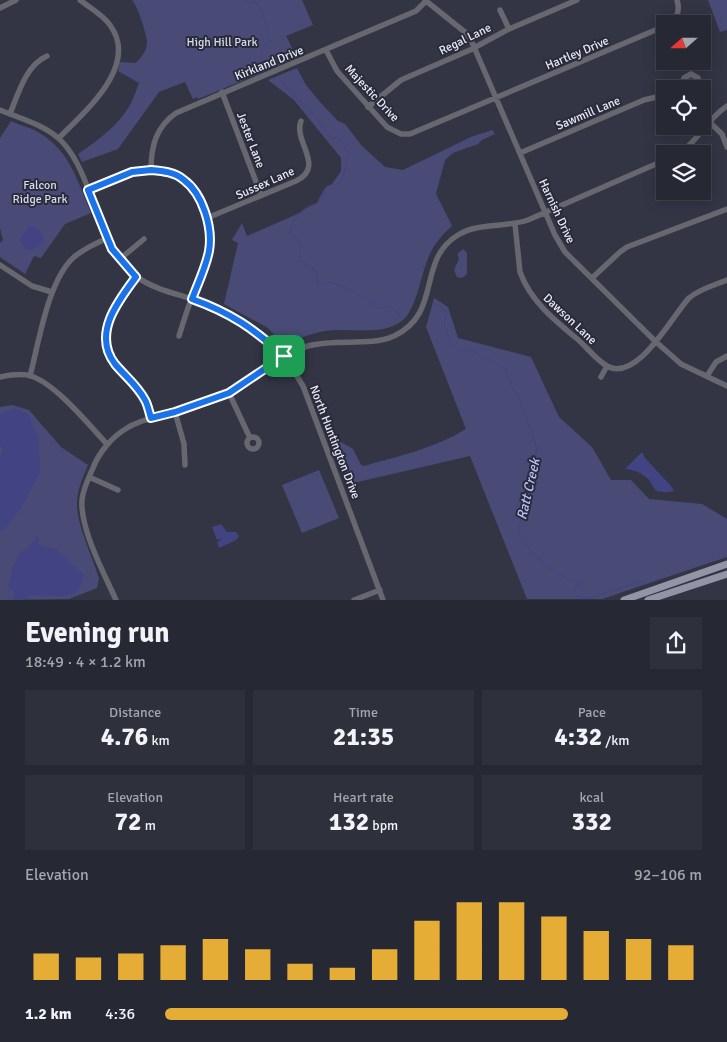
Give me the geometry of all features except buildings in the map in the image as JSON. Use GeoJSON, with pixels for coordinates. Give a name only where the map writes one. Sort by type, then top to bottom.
{"type":"FeatureCollection","features":[{"type":"Feature","properties":{"kind":"main road"},"geometry":{"type":"LineString","coordinates":[[624,600],[727,564]]}},
{"type":"Feature","properties":{"kind":"main road"},"geometry":{"type":"LineString","coordinates":[[648,600],[727,574]]}},
{"type":"Feature","properties":{"kind":"street"},"geometry":{"type":"LineString","coordinates":[[0,8],[16,0]]}},
{"type":"Feature","properties":{"kind":"street"},"geometry":{"type":"LineString","coordinates":[[59,138],[103,91],[114,73],[118,56],[116,36],[110,24],[80,0]]}},
{"type":"Feature","properties":{"kind":"street","name":"Harnish Drive"},"geometry":{"type":"LineString","coordinates":[[426,0],[466,33],[475,47],[555,235],[565,252],[655,342],[681,364],[727,386]]}},
{"type":"Feature","properties":{"kind":"street","name":"Kirkland Drive"},"geometry":{"type":"LineString","coordinates":[[151,170],[154,139],[164,122],[181,110],[416,11],[426,0]]}},
{"type":"Feature","properties":{"kind":"street","name":"Regal Lane"},"geometry":{"type":"LineString","coordinates":[[368,107],[396,82],[475,47],[509,29],[577,0]]}},
{"type":"Feature","properties":{"kind":"street"},"geometry":{"type":"LineString","coordinates":[[677,0],[679,6],[677,15]]}},
{"type":"Feature","properties":{"kind":"street"},"geometry":{"type":"LineString","coordinates":[[500,10],[509,29]]}},
{"type":"Feature","properties":{"kind":"street","name":"Hartley Drive"},"geometry":{"type":"LineString","coordinates":[[497,98],[656,30]]}},
{"type":"Feature","properties":{"kind":"street","name":"Majestic Drive"},"geometry":{"type":"LineString","coordinates":[[326,50],[337,71],[368,107],[387,127],[401,134],[410,134],[497,98]]}},
{"type":"Feature","properties":{"kind":"street"},"geometry":{"type":"LineString","coordinates":[[10,114],[27,76],[40,60],[47,56]]}},
{"type":"Feature","properties":{"kind":"street"},"geometry":{"type":"LineString","coordinates":[[683,80],[691,74],[698,80]]}},
{"type":"Feature","properties":{"kind":"street","name":"Jester Lane"},"geometry":{"type":"LineString","coordinates":[[222,92],[261,195]]}},
{"type":"Feature","properties":{"kind":"street","name":"Sawmill Lane"},"geometry":{"type":"LineString","coordinates":[[520,153],[644,100],[656,97]]}},
{"type":"Feature","properties":{"kind":"street"},"geometry":{"type":"LineString","coordinates":[[711,121],[727,106]]}},
{"type":"Feature","properties":{"kind":"street","name":"North Huntington Drive"},"geometry":{"type":"LineString","coordinates":[[0,110],[44,128],[59,138],[66,146],[77,163],[108,238],[120,259],[136,277],[158,288],[218,308],[240,320],[284,356],[303,386],[383,600]]}},
{"type":"Feature","properties":{"kind":"street","name":"Sussex Lane"},"geometry":{"type":"LineString","coordinates":[[207,218],[301,179],[308,171],[310,162],[300,130],[302,121]]}},
{"type":"Feature","properties":{"kind":"street"},"geometry":{"type":"LineString","coordinates":[[711,123],[722,134],[727,146]]}},
{"type":"Feature","properties":{"kind":"street"},"geometry":{"type":"LineString","coordinates":[[690,145],[699,135]]}},
{"type":"Feature","properties":{"kind":"street"},"geometry":{"type":"LineString","coordinates":[[116,600],[84,523],[82,498],[95,462],[107,444],[127,428],[151,418],[175,412],[229,393],[284,356],[307,346],[329,341],[380,340],[403,331],[413,323],[426,302],[433,265],[439,253],[448,242],[462,232],[474,228],[514,224],[656,164]]}},
{"type":"Feature","properties":{"kind":"street"},"geometry":{"type":"LineString","coordinates":[[88,190],[132,172],[151,170],[173,174],[184,180],[195,191],[207,218],[210,239],[208,254],[179,336]]}},
{"type":"Feature","properties":{"kind":"street"},"geometry":{"type":"LineString","coordinates":[[592,278],[627,247],[727,209]]}},
{"type":"Feature","properties":{"kind":"street","name":"Dawson Lane"},"geometry":{"type":"LineString","coordinates":[[514,224],[522,280],[536,301],[551,317],[607,366]]}},
{"type":"Feature","properties":{"kind":"street"},"geometry":{"type":"LineString","coordinates":[[30,376],[52,292],[62,271],[73,258],[95,243],[108,238]]}},
{"type":"Feature","properties":{"kind":"street"},"geometry":{"type":"LineString","coordinates":[[120,259],[144,239]]}},
{"type":"Feature","properties":{"kind":"street"},"geometry":{"type":"LineString","coordinates":[[1,267],[32,286],[52,292]]}},
{"type":"Feature","properties":{"kind":"street"},"geometry":{"type":"LineString","coordinates":[[136,277],[117,303],[109,320],[106,342],[111,358],[145,399],[151,418]]}},
{"type":"Feature","properties":{"kind":"street"},"geometry":{"type":"LineString","coordinates":[[601,377],[607,366],[624,369],[634,363],[652,346],[690,298],[700,291],[727,280]]}},
{"type":"Feature","properties":{"kind":"street"},"geometry":{"type":"LineString","coordinates":[[707,376],[716,362],[727,356]]}},
{"type":"Feature","properties":{"kind":"street"},"geometry":{"type":"LineString","coordinates":[[0,377],[13,375],[30,376],[50,387],[107,444]]}},
{"type":"Feature","properties":{"kind":"street"},"geometry":{"type":"LineString","coordinates":[[229,393],[250,438]]}},
{"type":"Feature","properties":{"kind":"street"},"geometry":{"type":"LineString","coordinates":[[175,412],[184,444],[185,465]]}},
{"type":"Feature","properties":{"kind":"street"},"geometry":{"type":"LineString","coordinates":[[89,477],[118,490]]}},
{"type":"Feature","properties":{"kind":"street"},"geometry":{"type":"LineString","coordinates":[[354,600],[380,590]]}},
{"type":"Feature","properties":{"kind":"green space","name":"High Hill Park"},"geometry":{"type":"Polygon","coordinates":[[[132,0],[302,0],[313,25],[286,36],[297,58],[198,99],[197,97],[193,99],[185,82],[159,92],[118,149],[82,162],[78,154],[100,138],[119,120],[130,105],[139,83],[118,71],[120,62],[135,63],[143,54],[147,45],[137,8],[132,0]]]}},
{"type":"Feature","properties":{"kind":"green space"},"geometry":{"type":"Polygon","coordinates":[[[708,0],[727,0],[727,30],[720,32],[708,0]]]}},
{"type":"Feature","properties":{"kind":"green space"},"geometry":{"type":"Polygon","coordinates":[[[297,68],[306,85],[320,102],[338,121],[345,124],[362,146],[385,167],[403,170],[471,137],[492,130],[495,134],[478,144],[453,153],[445,160],[436,194],[452,226],[431,252],[408,315],[396,325],[388,328],[336,330],[316,333],[303,337],[285,347],[268,328],[224,304],[238,243],[232,240],[242,223],[247,236],[295,215],[317,203],[323,191],[332,184],[341,171],[341,158],[294,100],[268,80],[297,68]]]}},
{"type":"Feature","properties":{"kind":"green space","name":"Falcon Ridge Park"},"geometry":{"type":"Polygon","coordinates":[[[11,121],[36,131],[57,147],[77,178],[91,213],[65,224],[41,258],[34,256],[25,274],[0,257],[0,243],[3,240],[0,228],[0,138],[11,121]]]}},
{"type":"Feature","properties":{"kind":"green space"},"geometry":{"type":"Polygon","coordinates":[[[463,249],[467,253],[467,274],[462,278],[457,277],[454,270],[459,259],[457,254],[463,249]]]}},
{"type":"Feature","properties":{"kind":"green space"},"geometry":{"type":"Polygon","coordinates":[[[434,298],[448,307],[458,338],[531,357],[559,417],[592,447],[611,480],[631,480],[649,499],[702,504],[727,519],[727,557],[602,599],[527,599],[470,456],[349,484],[329,435],[353,449],[361,465],[364,466],[429,446],[466,429],[426,327],[434,298]]]}},
{"type":"Feature","properties":{"kind":"green space"},"geometry":{"type":"Polygon","coordinates":[[[12,405],[29,410],[61,447],[88,465],[78,493],[77,511],[99,579],[97,588],[69,599],[0,600],[0,407],[12,405]]]}},
{"type":"Feature","properties":{"kind":"green space"},"geometry":{"type":"Polygon","coordinates":[[[319,470],[339,518],[302,533],[282,485],[319,470]]]}},
{"type":"Feature","properties":{"kind":"shaded area"},"geometry":{"type":"Polygon","coordinates":[[[33,226],[41,231],[44,240],[34,249],[28,250],[25,249],[20,239],[28,227],[33,226]]]}},
{"type":"Feature","properties":{"kind":"shaded area"},"geometry":{"type":"Polygon","coordinates":[[[14,408],[28,414],[39,439],[40,473],[21,508],[7,527],[0,531],[0,461],[2,449],[0,445],[0,414],[14,408]]]}},
{"type":"Feature","properties":{"kind":"shaded area"},"geometry":{"type":"Polygon","coordinates":[[[642,452],[674,491],[657,491],[645,476],[625,469],[642,452]]]}},
{"type":"Feature","properties":{"kind":"shaded area"},"geometry":{"type":"Polygon","coordinates":[[[221,524],[227,532],[236,532],[239,536],[236,540],[219,548],[217,542],[223,538],[217,540],[212,527],[221,524]]]}},
{"type":"Feature","properties":{"kind":"shaded area"},"geometry":{"type":"Polygon","coordinates":[[[36,536],[40,538],[38,544],[57,550],[84,575],[80,587],[74,593],[62,596],[30,595],[27,599],[13,599],[15,592],[8,587],[12,569],[20,553],[28,548],[36,536]]]}},
{"type":"Feature","properties":{"kind":"waterway","name":"Ratt Creek"},"geometry":{"type":"LineString","coordinates":[[247,0],[248,3],[255,1],[265,20],[269,41],[263,48],[261,58],[269,65]]}},
{"type":"Feature","properties":{"kind":"waterway","name":"Ratt Creek"},"geometry":{"type":"LineString","coordinates":[[279,78],[285,85],[284,88],[287,88],[307,110],[310,110],[330,137],[341,140],[349,154],[341,181],[338,184],[327,187],[320,201],[302,211],[292,225],[291,234],[299,242],[300,260],[307,264],[310,269],[314,269],[318,285],[330,282],[354,291],[378,308],[388,306],[397,312],[401,318]]}},
{"type":"Feature","properties":{"kind":"waterway","name":"Ratt Creek"},"geometry":{"type":"LineString","coordinates":[[435,305],[439,305],[447,312],[444,324],[452,347],[460,351],[470,350],[505,368],[511,380],[511,385],[519,398],[537,448],[518,531],[526,545],[549,567],[564,577],[580,584],[575,589],[575,593],[580,598],[589,598],[642,581]]}},
{"type":"Feature","properties":{"kind":"route"},"geometry":{"type":"LineString","coordinates":[[151,170],[173,174],[190,185],[195,191],[207,218],[210,239],[203,271],[192,299],[218,308],[240,320],[284,356],[229,393],[175,412],[151,418],[145,399],[111,358],[106,342],[109,320],[117,303],[136,277],[112,249],[88,190],[132,172],[151,170]]}}]}
